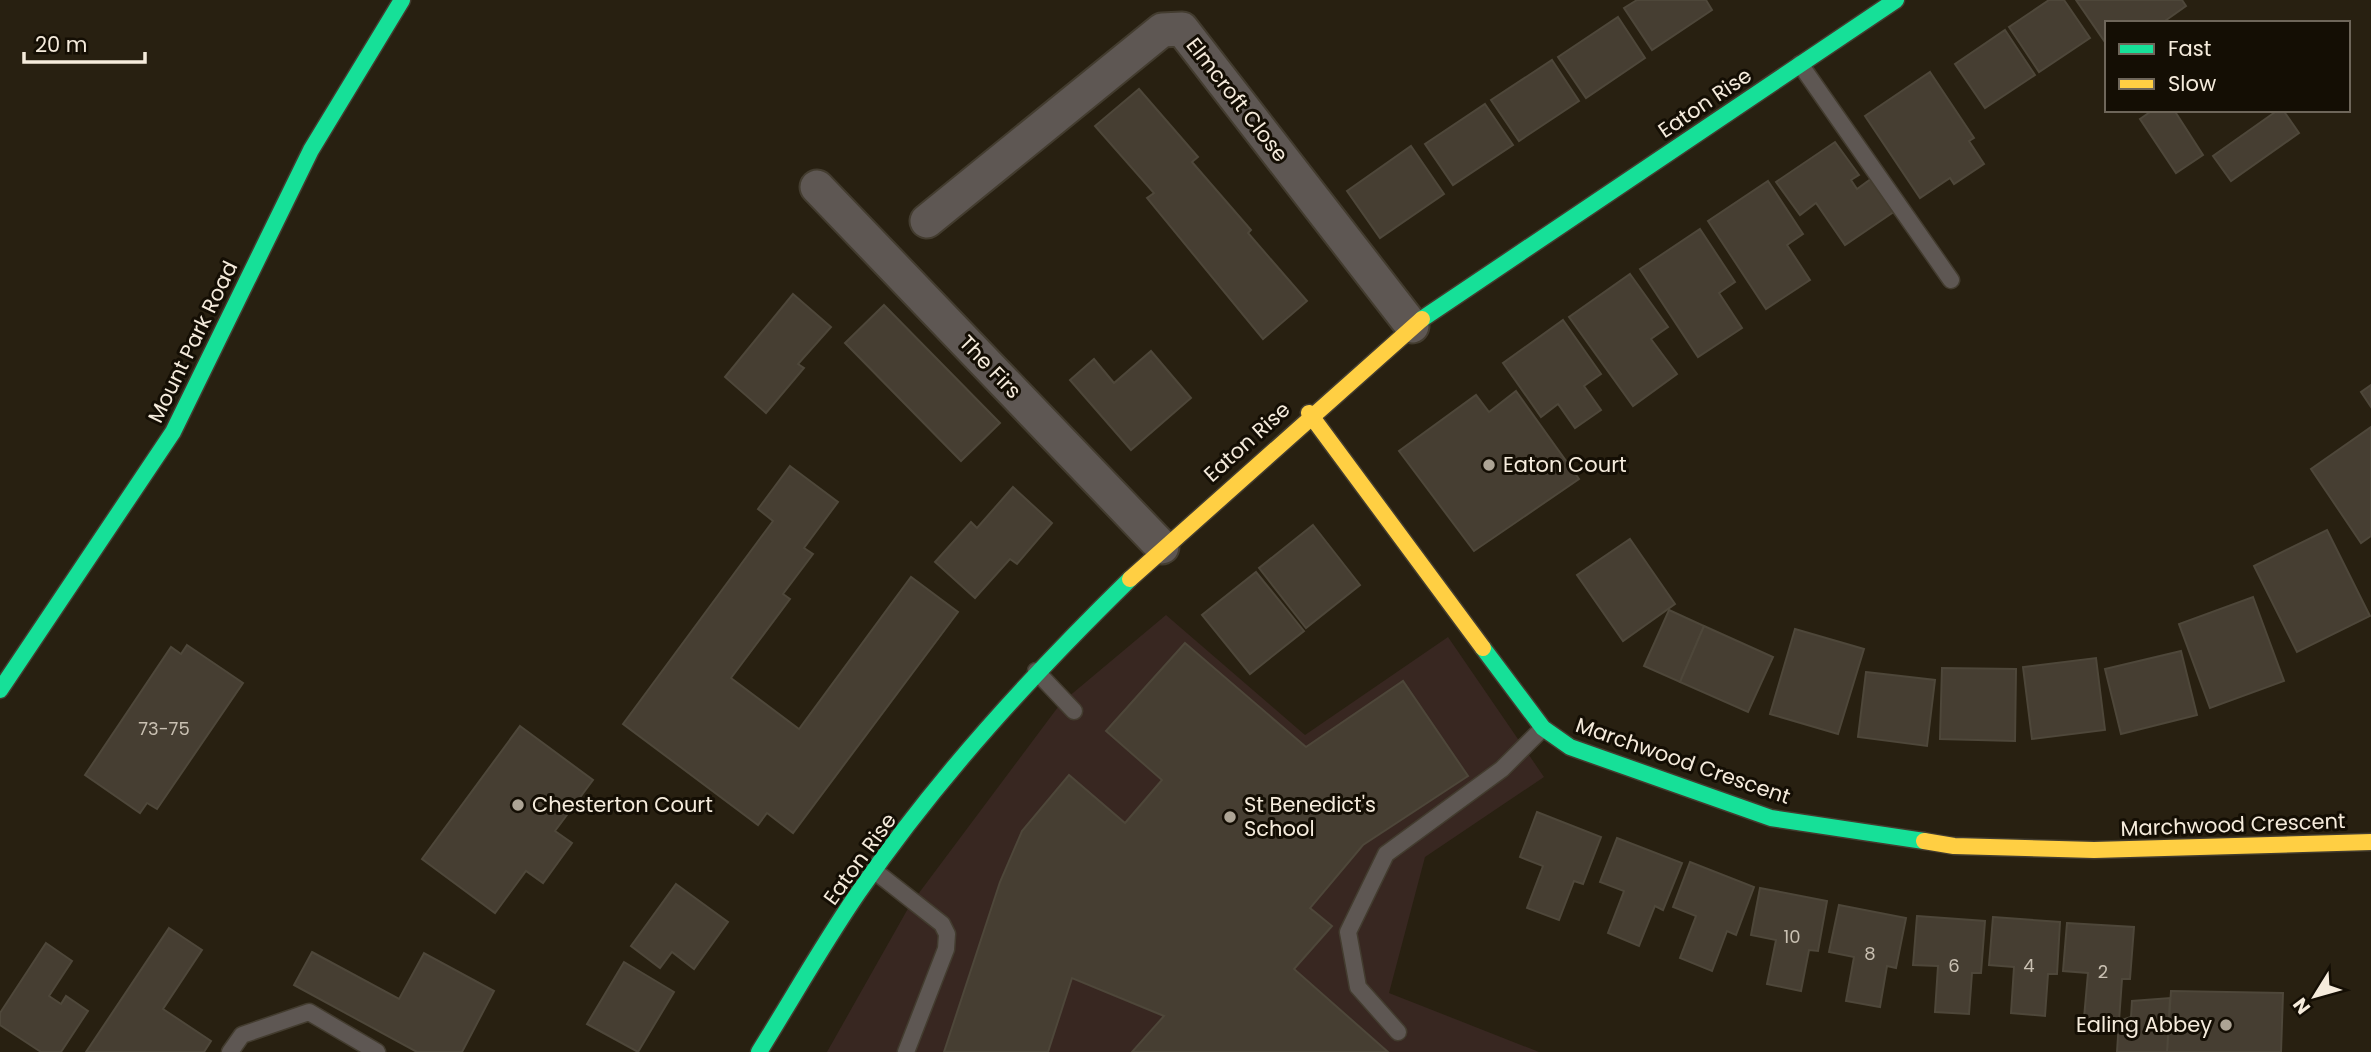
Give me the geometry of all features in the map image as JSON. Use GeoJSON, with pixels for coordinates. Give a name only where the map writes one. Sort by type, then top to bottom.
{"type":"FeatureCollection","features":[{"type":"Feature","properties":{"kind":"street","name":"Mount Park Road"},"geometry":{"type":"LineString","coordinates":[[0,690],[173,432],[311,150],[402,0]]}},
{"type":"Feature","properties":{"kind":"street","name":"Eaton Rise"},"geometry":{"type":"LineString","coordinates":[[759,1052],[858,893],[1036,671],[1162,547],[1412,326],[1896,0]]}},
{"type":"Feature","properties":{"kind":"street","name":"Elmcroft Close"},"geometry":{"type":"LineString","coordinates":[[927,221],[1162,30],[1182,29],[1412,326]]}},
{"type":"Feature","properties":{"kind":"street","name":"The Firs"},"geometry":{"type":"LineString","coordinates":[[817,187],[1162,547]]}},
{"type":"Feature","properties":{"kind":"street","name":"Marchwood Crescent"},"geometry":{"type":"LineString","coordinates":[[1310,414],[1543,728],[1570,747],[1771,818],[1954,846],[2094,850],[2371,842]]}},
{"type":"Feature","properties":{"kind":"lane"},"geometry":{"type":"LineString","coordinates":[[1800,64],[1951,280]]}},
{"type":"Feature","properties":{"kind":"lane"},"geometry":{"type":"LineString","coordinates":[[1036,671],[1074,711]]}},
{"type":"Feature","properties":{"kind":"lane"},"geometry":{"type":"LineString","coordinates":[[1398,1032],[1358,987],[1348,932],[1386,854],[1502,769],[1543,728]]}},
{"type":"Feature","properties":{"kind":"lane"},"geometry":{"type":"LineString","coordinates":[[876,872],[942,924],[947,934],[946,949],[906,1052]]}},
{"type":"Feature","properties":{"kind":"lane"},"geometry":{"type":"LineString","coordinates":[[230,1052],[242,1035],[309,1012],[377,1052]]}},
{"type":"Feature","properties":{"kind":"shaded area","name":"St Benedict's School"},"geometry":{"type":"Polygon","coordinates":[[[1166,615],[1305,735],[1448,637],[1544,777],[1425,857],[1389,993],[1539,1052],[827,1052],[910,905],[1061,703],[1166,615]]]}},
{"type":"Feature","properties":{"kind":"building"},"geometry":{"type":"Polygon","coordinates":[[[1637,0],[1706,0],[1712,10],[1652,50],[1624,8],[1637,0]]]}},
{"type":"Feature","properties":{"kind":"building"},"geometry":{"type":"Polygon","coordinates":[[[2049,0],[2064,0],[2090,38],[2039,72],[2009,27],[2049,0]]]}},
{"type":"Feature","properties":{"kind":"building"},"geometry":{"type":"Polygon","coordinates":[[[2076,0],[2182,0],[2186,6],[2165,21],[2105,21],[2105,42],[2076,0]]]}},
{"type":"Feature","properties":{"kind":"building"},"geometry":{"type":"Polygon","coordinates":[[[1618,17],[1645,58],[1586,98],[1558,57],[1618,17]]]}},
{"type":"Feature","properties":{"kind":"building"},"geometry":{"type":"Polygon","coordinates":[[[2005,30],[2035,75],[1985,108],[1955,64],[2005,30]]]}},
{"type":"Feature","properties":{"kind":"building"},"geometry":{"type":"Polygon","coordinates":[[[1552,60],[1579,101],[1519,141],[1491,100],[1552,60]]]}},
{"type":"Feature","properties":{"kind":"building"},"geometry":{"type":"Polygon","coordinates":[[[1930,72],[1974,138],[1969,141],[1984,164],[1954,184],[1950,178],[1920,198],[1865,116],[1930,72]]]}},
{"type":"Feature","properties":{"kind":"building"},"geometry":{"type":"Polygon","coordinates":[[[1139,89],[1198,157],[1192,162],[1251,230],[1248,233],[1307,301],[1263,339],[1147,198],[1154,193],[1095,126],[1139,89]]]}},
{"type":"Feature","properties":{"kind":"building"},"geometry":{"type":"Polygon","coordinates":[[[1485,104],[1513,145],[1453,185],[1425,144],[1485,104]]]}},
{"type":"Feature","properties":{"kind":"building"},"geometry":{"type":"Polygon","coordinates":[[[2150,112],[2175,112],[2203,155],[2176,173],[2140,119],[2150,112]]]}},
{"type":"Feature","properties":{"kind":"building"},"geometry":{"type":"Polygon","coordinates":[[[2275,112],[2284,112],[2299,133],[2231,181],[2213,156],[2275,112]]]}},
{"type":"Feature","properties":{"kind":"building"},"geometry":{"type":"Polygon","coordinates":[[[1835,142],[1859,175],[1851,180],[1857,189],[1875,176],[1898,209],[1845,245],[1816,203],[1800,215],[1776,182],[1835,142]]]}},
{"type":"Feature","properties":{"kind":"building"},"geometry":{"type":"Polygon","coordinates":[[[1411,146],[1444,194],[1380,238],[1347,191],[1411,146]]]}},
{"type":"Feature","properties":{"kind":"building"},"geometry":{"type":"Polygon","coordinates":[[[1768,181],[1803,234],[1787,245],[1810,280],[1766,309],[1708,221],[1768,181]]]}},
{"type":"Feature","properties":{"kind":"building"},"geometry":{"type":"Polygon","coordinates":[[[1700,229],[1735,282],[1719,293],[1742,328],[1698,357],[1640,269],[1700,229]]]}},
{"type":"Feature","properties":{"kind":"building"},"geometry":{"type":"Polygon","coordinates":[[[1630,274],[1668,327],[1651,339],[1677,374],[1633,406],[1569,317],[1630,274]]]}},
{"type":"Feature","properties":{"kind":"building"},"geometry":{"type":"Polygon","coordinates":[[[793,294],[831,327],[798,364],[804,368],[766,413],[725,377],[793,294]]]}},
{"type":"Feature","properties":{"kind":"building"},"geometry":{"type":"Polygon","coordinates":[[[884,305],[1000,423],[961,461],[845,343],[884,305]]]}},
{"type":"Feature","properties":{"kind":"building"},"geometry":{"type":"Polygon","coordinates":[[[1563,320],[1601,374],[1584,386],[1601,410],[1575,428],[1558,404],[1541,417],[1503,363],[1563,320]]]}},
{"type":"Feature","properties":{"kind":"building"},"geometry":{"type":"Polygon","coordinates":[[[1151,351],[1191,398],[1131,450],[1070,380],[1094,359],[1114,383],[1151,351]]]}},
{"type":"Feature","properties":{"kind":"building"},"geometry":{"type":"Polygon","coordinates":[[[2371,385],[2371,407],[2361,392],[2371,385]]]}},
{"type":"Feature","properties":{"kind":"building","name":"Eaton Court"},"geometry":{"type":"Polygon","coordinates":[[[1516,391],[1579,479],[1474,551],[1399,451],[1476,395],[1489,412],[1516,391]]]}},
{"type":"Feature","properties":{"kind":"building"},"geometry":{"type":"Polygon","coordinates":[[[2371,427],[2371,536],[2361,543],[2311,469],[2371,427]]]}},
{"type":"Feature","properties":{"kind":"building"},"geometry":{"type":"Polygon","coordinates":[[[790,466],[838,502],[804,548],[813,554],[783,594],[790,599],[731,678],[799,729],[911,577],[958,612],[793,833],[767,813],[758,825],[623,724],[773,521],[758,509],[790,466]]]}},
{"type":"Feature","properties":{"kind":"building"},"geometry":{"type":"Polygon","coordinates":[[[1013,487],[1052,523],[1017,564],[1010,559],[975,598],[935,562],[971,522],[977,528],[1013,487]]]}},
{"type":"Feature","properties":{"kind":"building"},"geometry":{"type":"Polygon","coordinates":[[[1313,525],[1360,585],[1306,628],[1259,568],[1313,525]]]}},
{"type":"Feature","properties":{"kind":"building"},"geometry":{"type":"Polygon","coordinates":[[[2327,530],[2370,616],[2297,652],[2254,566],[2327,530]]]}},
{"type":"Feature","properties":{"kind":"building"},"geometry":{"type":"Polygon","coordinates":[[[1630,539],[1675,604],[1623,641],[1577,575],[1630,539]]]}},
{"type":"Feature","properties":{"kind":"building"},"geometry":{"type":"Polygon","coordinates":[[[1256,572],[1304,631],[1250,674],[1202,615],[1256,572]]]}},
{"type":"Feature","properties":{"kind":"building"},"geometry":{"type":"Polygon","coordinates":[[[2253,597],[2284,681],[2210,708],[2179,624],[2253,597]]]}},
{"type":"Feature","properties":{"kind":"building"},"geometry":{"type":"Polygon","coordinates":[[[1669,610],[1704,626],[1680,682],[1644,666],[1669,610]]]}},
{"type":"Feature","properties":{"kind":"building"},"geometry":{"type":"Polygon","coordinates":[[[1704,626],[1773,657],[1748,712],[1680,682],[1704,626]]]}},
{"type":"Feature","properties":{"kind":"building"},"geometry":{"type":"Polygon","coordinates":[[[1795,629],[1864,649],[1838,734],[1770,714],[1795,629]]]}},
{"type":"Feature","properties":{"kind":"building"},"geometry":{"type":"Polygon","coordinates":[[[1185,643],[1306,747],[1403,681],[1468,776],[1363,845],[1310,908],[1332,926],[1294,969],[1388,1052],[1132,1052],[1164,1016],[1072,978],[1048,1052],[944,1052],[1000,882],[1022,831],[1069,775],[1125,823],[1162,780],[1106,731],[1185,643]]]}},
{"type":"Feature","properties":{"kind":"building"},"geometry":{"type":"Polygon","coordinates":[[[187,645],[243,683],[157,809],[147,803],[140,813],[85,775],[171,647],[181,654],[187,645]]]}},
{"type":"Feature","properties":{"kind":"building"},"geometry":{"type":"Polygon","coordinates":[[[2181,651],[2197,715],[2121,734],[2105,669],[2181,651]]]}},
{"type":"Feature","properties":{"kind":"building"},"geometry":{"type":"Polygon","coordinates":[[[2096,658],[2105,730],[2032,739],[2023,667],[2096,658]]]}},
{"type":"Feature","properties":{"kind":"building"},"geometry":{"type":"Polygon","coordinates":[[[1942,668],[2016,669],[2015,741],[1940,739],[1942,668]]]}},
{"type":"Feature","properties":{"kind":"building"},"geometry":{"type":"Polygon","coordinates":[[[1866,672],[1935,680],[1927,746],[1858,737],[1866,672]]]}},
{"type":"Feature","properties":{"kind":"building","name":"Chesterton Court"},"geometry":{"type":"Polygon","coordinates":[[[520,726],[593,780],[555,831],[572,843],[543,883],[526,871],[495,913],[422,859],[520,726]]]}},
{"type":"Feature","properties":{"kind":"building"},"geometry":{"type":"Polygon","coordinates":[[[1537,812],[1601,837],[1583,884],[1574,881],[1559,920],[1527,908],[1543,866],[1520,857],[1537,812]]]}},
{"type":"Feature","properties":{"kind":"building"},"geometry":{"type":"Polygon","coordinates":[[[1617,838],[1682,863],[1663,910],[1655,906],[1639,946],[1608,933],[1624,891],[1600,882],[1617,838]]]}},
{"type":"Feature","properties":{"kind":"building"},"geometry":{"type":"Polygon","coordinates":[[[1690,862],[1754,887],[1736,935],[1727,931],[1712,971],[1680,958],[1696,916],[1673,907],[1690,862]]]}},
{"type":"Feature","properties":{"kind":"building"},"geometry":{"type":"Polygon","coordinates":[[[676,884],[728,922],[694,969],[672,952],[660,968],[631,946],[676,884]]]}},
{"type":"Feature","properties":{"kind":"building"},"geometry":{"type":"Polygon","coordinates":[[[1760,888],[1827,901],[1818,951],[1809,950],[1801,991],[1767,984],[1776,940],[1751,935],[1760,888]]]}},
{"type":"Feature","properties":{"kind":"building"},"geometry":{"type":"Polygon","coordinates":[[[1839,905],[1906,918],[1896,968],[1887,966],[1880,1007],[1846,1001],[1854,957],[1829,952],[1839,905]]]}},
{"type":"Feature","properties":{"kind":"building"},"geometry":{"type":"Polygon","coordinates":[[[1917,916],[1985,921],[1981,973],[1972,973],[1969,1014],[1935,1012],[1938,966],[1913,965],[1917,916]]]}},
{"type":"Feature","properties":{"kind":"building"},"geometry":{"type":"Polygon","coordinates":[[[1993,917],[2060,922],[2057,974],[2048,974],[2045,1016],[2011,1013],[2014,967],[1989,965],[1993,917]]]}},
{"type":"Feature","properties":{"kind":"building"},"geometry":{"type":"Polygon","coordinates":[[[2067,923],[2134,927],[2130,979],[2122,979],[2119,1021],[2084,1018],[2088,973],[2063,971],[2067,923]]]}},
{"type":"Feature","properties":{"kind":"building"},"geometry":{"type":"Polygon","coordinates":[[[169,928],[202,950],[163,1009],[211,1041],[204,1052],[86,1052],[169,928]]]}},
{"type":"Feature","properties":{"kind":"building"},"geometry":{"type":"Polygon","coordinates":[[[46,943],[72,961],[49,996],[61,1004],[66,996],[88,1011],[61,1052],[41,1052],[0,1025],[0,1013],[46,943]]]}},
{"type":"Feature","properties":{"kind":"building"},"geometry":{"type":"Polygon","coordinates":[[[312,952],[399,999],[424,953],[494,991],[462,1052],[417,1052],[294,985],[312,952]]]}},
{"type":"Feature","properties":{"kind":"building"},"geometry":{"type":"Polygon","coordinates":[[[624,962],[674,992],[638,1052],[587,1024],[624,962]]]}},
{"type":"Feature","properties":{"kind":"building","name":"Ealing Abbey"},"geometry":{"type":"Polygon","coordinates":[[[2171,991],[2283,993],[2281,1052],[2167,1052],[2171,991]]]}},
{"type":"Feature","properties":{"kind":"building"},"geometry":{"type":"Polygon","coordinates":[[[2170,998],[2167,1052],[2117,1052],[2119,1021],[2131,1017],[2132,1001],[2170,998]]]}},
{"type":"Feature","properties":{"kind":"traffic: fast"},"geometry":{"type":"LineString","coordinates":[[0,690],[173,432],[311,150],[402,0]]}},
{"type":"Feature","properties":{"kind":"traffic: fast"},"geometry":{"type":"LineString","coordinates":[[1422,319],[1896,0]]}},
{"type":"Feature","properties":{"kind":"traffic: fast"},"geometry":{"type":"LineString","coordinates":[[759,1052],[845,912],[920,809],[1021,690],[1130,579]]}},
{"type":"Feature","properties":{"kind":"traffic: fast"},"geometry":{"type":"LineString","coordinates":[[1483,648],[1543,728],[1570,747],[1771,818],[1924,841]]}},
{"type":"Feature","properties":{"kind":"traffic: slow"},"geometry":{"type":"LineString","coordinates":[[1130,579],[1422,319]]}},
{"type":"Feature","properties":{"kind":"traffic: slow"},"geometry":{"type":"LineString","coordinates":[[1309,413],[1483,648]]}},
{"type":"Feature","properties":{"kind":"traffic: slow"},"geometry":{"type":"LineString","coordinates":[[1924,841],[1954,846],[2094,850],[2371,842]]}},
{"type":"Feature","properties":{"kind":"place","name":"Eaton Court"},"geometry":{"type":"Point","coordinates":[1489,465]}},
{"type":"Feature","properties":{"kind":"place","name":"Chesterton Court"},"geometry":{"type":"Point","coordinates":[518,805]}},
{"type":"Feature","properties":{"kind":"place","name":"St Benedict's School"},"geometry":{"type":"Point","coordinates":[1230,817]}},
{"type":"Feature","properties":{"kind":"place","name":"Ealing Abbey"},"geometry":{"type":"Point","coordinates":[2226,1025]}}]}
